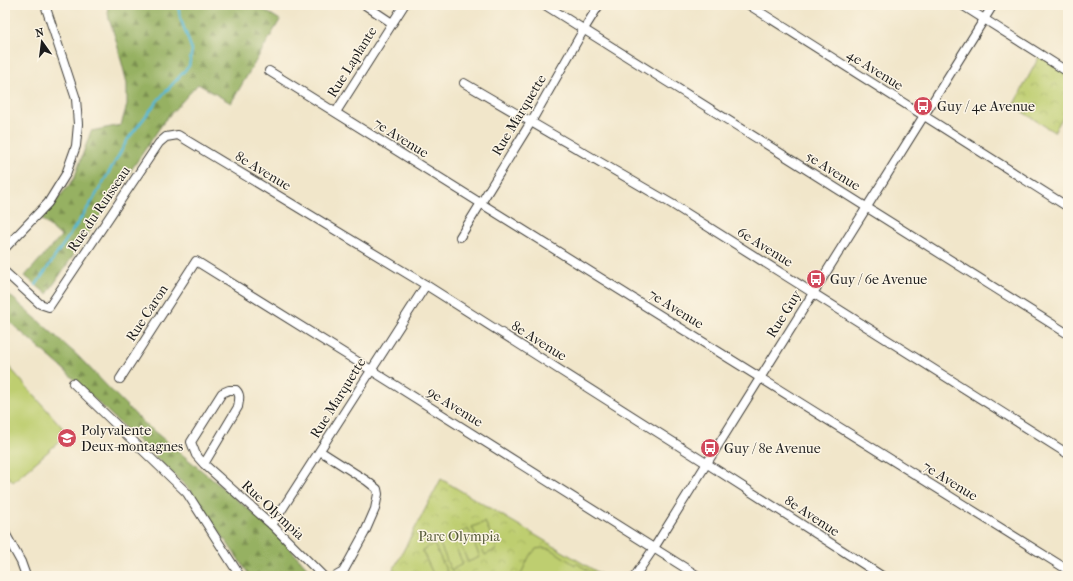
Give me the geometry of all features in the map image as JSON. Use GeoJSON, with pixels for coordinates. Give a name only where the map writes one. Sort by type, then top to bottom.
{"type":"FeatureCollection","features":[{"type":"Feature","properties":{"kind":"street"},"geometry":{"type":"LineString","coordinates":[[5,248],[48,203],[66,174],[76,146],[78,124],[76,99],[45,5]]}},
{"type":"Feature","properties":{"kind":"street"},"geometry":{"type":"LineString","coordinates":[[364,5],[392,23]]}},
{"type":"Feature","properties":{"kind":"street","name":"Rue Laplante"},"geometry":{"type":"LineString","coordinates":[[336,112],[404,5]]}},
{"type":"Feature","properties":{"kind":"street","name":"5e Avenue"},"geometry":{"type":"LineString","coordinates":[[545,5],[1068,334]]}},
{"type":"Feature","properties":{"kind":"street","name":"Rue Marquette"},"geometry":{"type":"LineString","coordinates":[[460,237],[531,122],[599,5]]}},
{"type":"Feature","properties":{"kind":"street","name":"4e Avenue"},"geometry":{"type":"LineString","coordinates":[[749,5],[1068,207]]}},
{"type":"Feature","properties":{"kind":"street"},"geometry":{"type":"LineString","coordinates":[[962,5],[1068,72]]}},
{"type":"Feature","properties":{"kind":"street","name":"Rue Guy"},"geometry":{"type":"LineString","coordinates":[[635,576],[654,548],[812,292],[993,5]]}},
{"type":"Feature","properties":{"kind":"street","name":"7e Avenue"},"geometry":{"type":"LineString","coordinates":[[269,71],[1068,570]]}},
{"type":"Feature","properties":{"kind":"street","name":"6e Avenue"},"geometry":{"type":"LineString","coordinates":[[464,83],[672,204],[1068,454]]}},
{"type":"Feature","properties":{"kind":"street","name":"8e Avenue"},"geometry":{"type":"LineString","coordinates":[[178,134],[426,285],[882,576]]}},
{"type":"Feature","properties":{"kind":"street","name":"Rue du Ruisseau"},"geometry":{"type":"LineString","coordinates":[[5,272],[40,304],[49,307],[159,143],[166,138],[178,134]]}},
{"type":"Feature","properties":{"kind":"street","name":"9e Avenue"},"geometry":{"type":"LineString","coordinates":[[196,261],[372,370],[698,576]]}},
{"type":"Feature","properties":{"kind":"street","name":"Rue Caron"},"geometry":{"type":"LineString","coordinates":[[120,379],[196,261]]}},
{"type":"Feature","properties":{"kind":"street","name":"Rue Marquette"},"geometry":{"type":"LineString","coordinates":[[272,525],[426,285]]}},
{"type":"Feature","properties":{"kind":"street"},"geometry":{"type":"LineString","coordinates":[[73,383],[187,492],[240,576]]}},
{"type":"Feature","properties":{"kind":"street","name":"Rue Olympia"},"geometry":{"type":"LineString","coordinates":[[204,464],[238,407],[240,398],[239,393],[236,390],[229,390],[222,393],[191,442],[196,455],[204,464],[272,525],[323,576]]}},
{"type":"Feature","properties":{"kind":"street"},"geometry":{"type":"LineString","coordinates":[[320,451],[367,481],[377,489],[378,494],[375,509],[365,532],[343,572],[336,576]]}},
{"type":"Feature","properties":{"kind":"street"},"geometry":{"type":"LineString","coordinates":[[5,533],[21,562],[26,576]]}},
{"type":"Feature","properties":{"kind":"green space"},"geometry":{"type":"Polygon","coordinates":[[[107,5],[256,5],[280,20],[231,103],[198,84],[165,120],[47,294],[25,276],[61,236],[41,219],[74,179],[91,131],[121,125],[127,105],[127,83],[109,19],[107,5]]]}},
{"type":"Feature","properties":{"kind":"green space"},"geometry":{"type":"Polygon","coordinates":[[[1040,55],[1068,72],[1068,109],[1054,132],[1013,106],[1040,55]]]}},
{"type":"Feature","properties":{"kind":"green space"},"geometry":{"type":"Polygon","coordinates":[[[5,291],[78,356],[144,423],[270,527],[315,576],[250,576],[191,491],[59,365],[5,318],[5,291]]]}},
{"type":"Feature","properties":{"kind":"green space"},"geometry":{"type":"Polygon","coordinates":[[[5,362],[68,434],[13,482],[5,473],[5,362]]]}},
{"type":"Feature","properties":{"kind":"green space","name":"Parc Olympia"},"geometry":{"type":"Polygon","coordinates":[[[441,479],[604,576],[390,576],[441,479]]]}},
{"type":"Feature","properties":{"kind":"green space"},"geometry":{"type":"Polygon","coordinates":[[[485,522],[497,549],[485,555],[472,527],[485,522]]]}},
{"type":"Feature","properties":{"kind":"green space"},"geometry":{"type":"Polygon","coordinates":[[[468,529],[480,557],[468,562],[456,535],[468,529]]]}},
{"type":"Feature","properties":{"kind":"green space"},"geometry":{"type":"Polygon","coordinates":[[[451,537],[463,564],[451,570],[439,542],[451,537]]]}},
{"type":"Feature","properties":{"kind":"green space"},"geometry":{"type":"Polygon","coordinates":[[[434,544],[447,572],[437,576],[434,576],[422,550],[434,544]]]}},
{"type":"Feature","properties":{"kind":"green space"},"geometry":{"type":"Polygon","coordinates":[[[536,549],[551,549],[575,565],[576,563],[597,576],[520,576],[529,557],[536,549]]]}},
{"type":"Feature","properties":{"kind":"waterway"},"geometry":{"type":"LineString","coordinates":[[36,285],[93,200],[128,139],[159,99],[189,66],[192,50],[180,17],[178,5]]}},
{"type":"Feature","properties":{"kind":"place","name":"Guy / 4e Avenue"},"geometry":{"type":"Point","coordinates":[923,106]}},
{"type":"Feature","properties":{"kind":"place","name":"Guy / 6e Avenue"},"geometry":{"type":"Point","coordinates":[816,279]}},
{"type":"Feature","properties":{"kind":"place","name":"Polyvalente Deux-montagnes"},"geometry":{"type":"Point","coordinates":[67,438]}},
{"type":"Feature","properties":{"kind":"place","name":"Guy / 8e Avenue"},"geometry":{"type":"Point","coordinates":[710,448]}}]}
